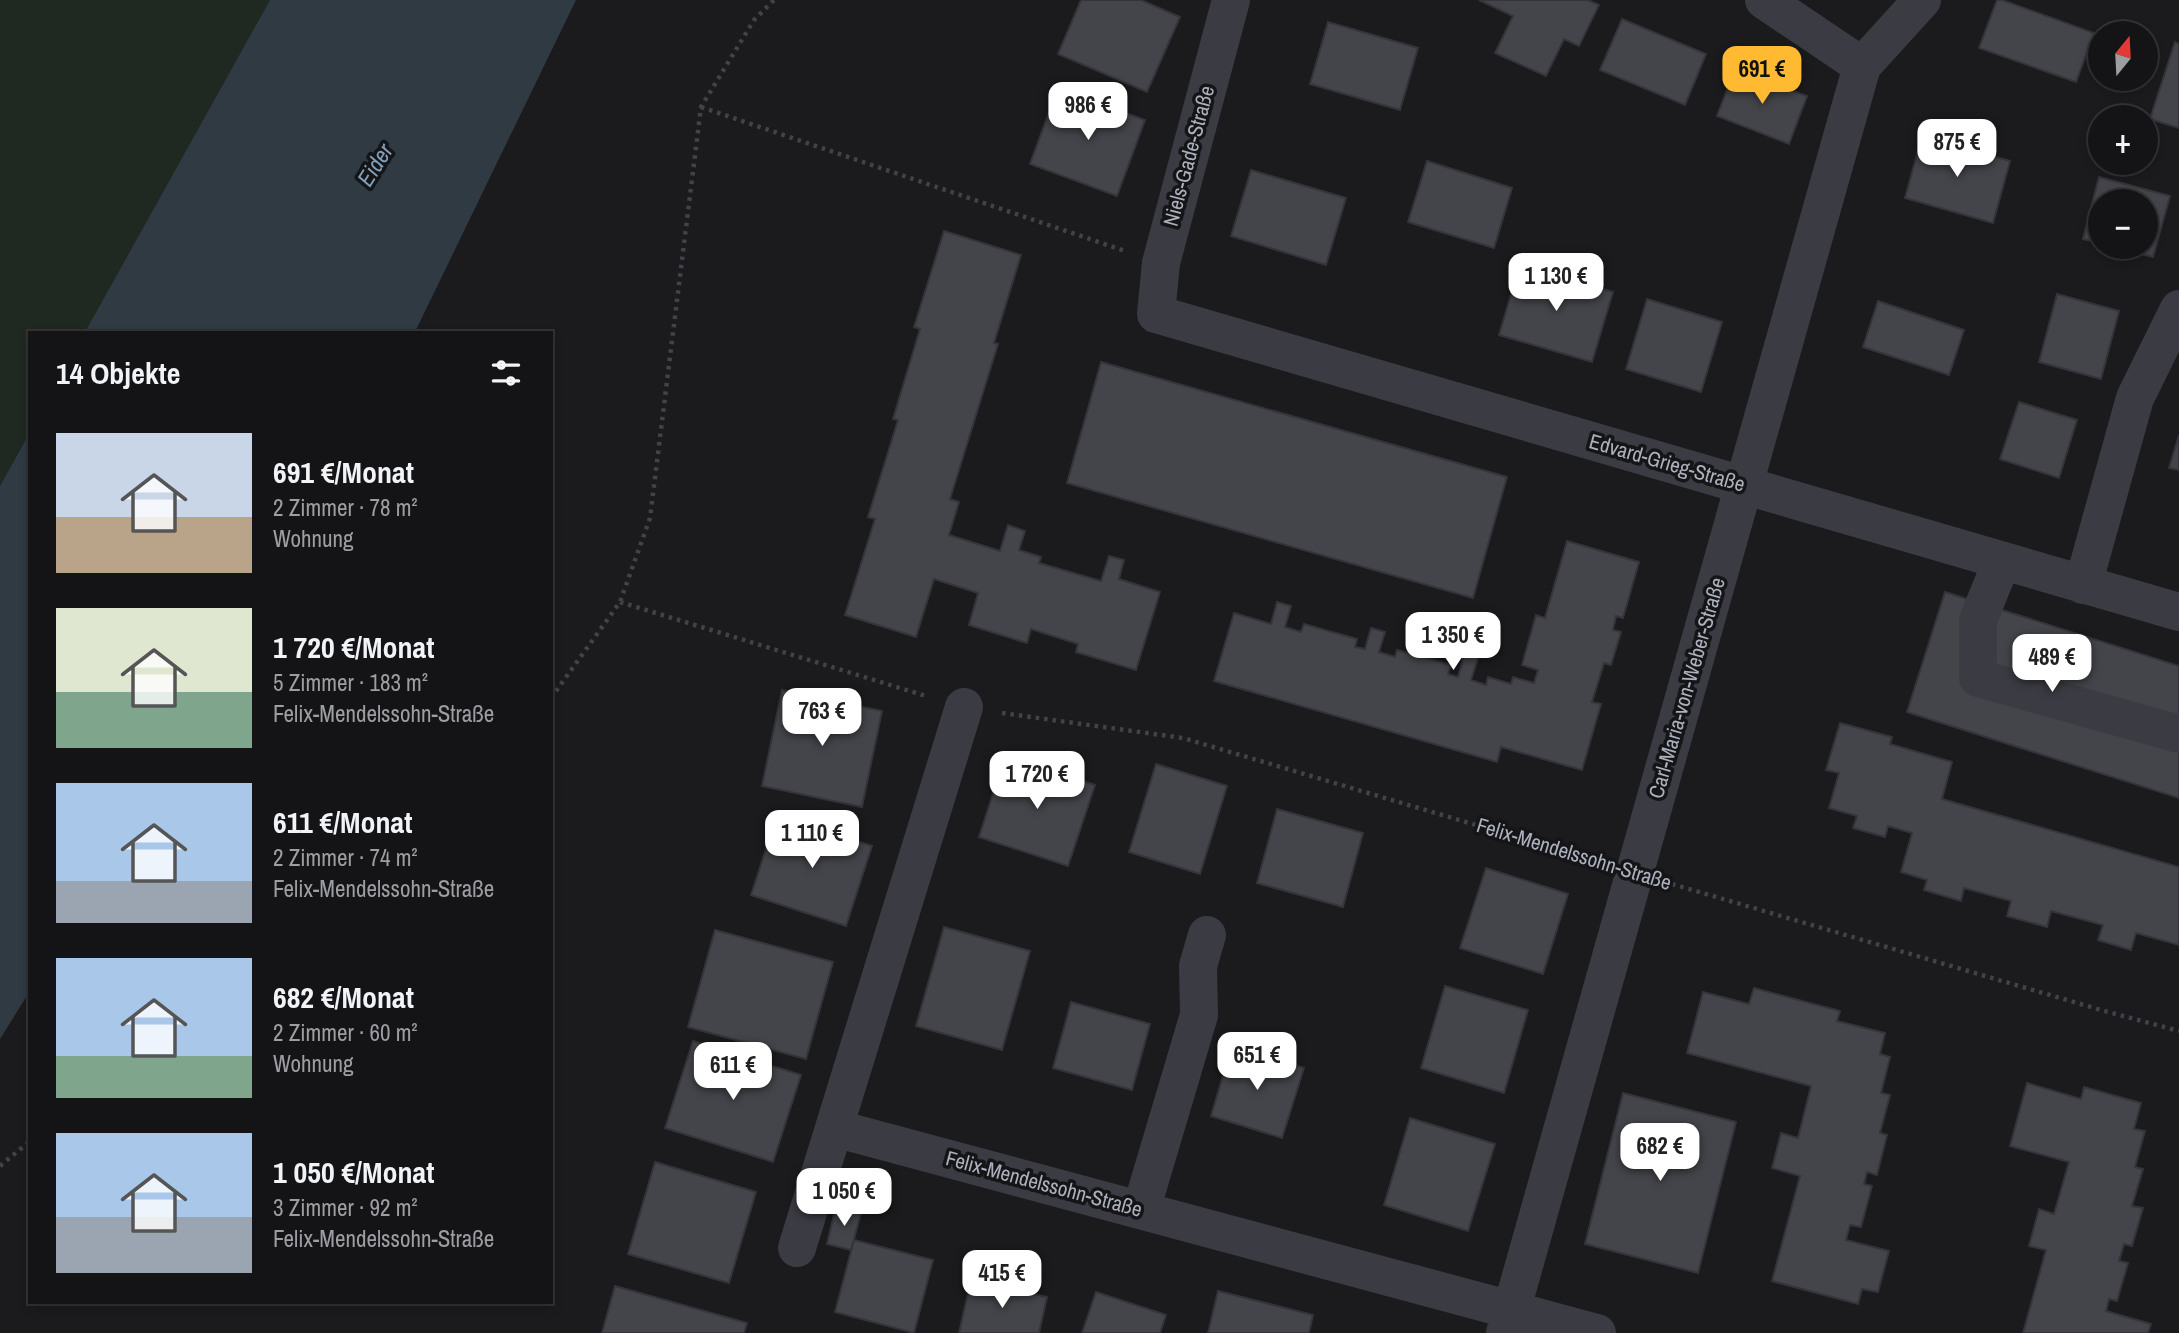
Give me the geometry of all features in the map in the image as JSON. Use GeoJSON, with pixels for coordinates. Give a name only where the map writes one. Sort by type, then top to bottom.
{"type":"FeatureCollection","features":[{"type":"Feature","properties":{"kind":"street","name":"Niels-Gade-Straße"},"geometry":{"type":"LineString","coordinates":[[1156,314],[1161,263],[1231,0]]}},
{"type":"Feature","properties":{"kind":"street"},"geometry":{"type":"LineString","coordinates":[[1764,0],[1862,66]]}},
{"type":"Feature","properties":{"kind":"street","name":"Carl-Maria-von-Weber-Straße"},"geometry":{"type":"LineString","coordinates":[[1508,1321],[1862,66],[1922,0]]}},
{"type":"Feature","properties":{"kind":"street"},"geometry":{"type":"LineString","coordinates":[[2083,585],[2134,398],[2179,309]]}},
{"type":"Feature","properties":{"kind":"street","name":"Edvard-Grieg-Straße"},"geometry":{"type":"LineString","coordinates":[[1156,314],[2179,612]]}},
{"type":"Feature","properties":{"kind":"street"},"geometry":{"type":"LineString","coordinates":[[2002,561],[1978,620],[1978,678],[2179,734]]}},
{"type":"Feature","properties":{"kind":"street"},"geometry":{"type":"LineString","coordinates":[[797,1248],[964,708]]}},
{"type":"Feature","properties":{"kind":"street"},"geometry":{"type":"LineString","coordinates":[[1141,1210],[1199,1015],[1198,966],[1207,935]]}},
{"type":"Feature","properties":{"kind":"street","name":"Felix-Mendelssohn-Straße"},"geometry":{"type":"LineString","coordinates":[[834,1128],[1141,1210],[1508,1321],[1597,1333]]}},
{"type":"Feature","properties":{"kind":"path"},"geometry":{"type":"LineString","coordinates":[[553,695],[621,602],[650,518],[701,107],[754,20],[775,0]]}},
{"type":"Feature","properties":{"kind":"path"},"geometry":{"type":"LineString","coordinates":[[701,107],[1161,263]]}},
{"type":"Feature","properties":{"kind":"path","name":"Felix-Mendelssohn-Straße"},"geometry":{"type":"LineString","coordinates":[[621,602],[964,708],[1182,738],[2179,1031]]}},
{"type":"Feature","properties":{"kind":"path"},"geometry":{"type":"LineString","coordinates":[[0,1166],[28,1143]]}},
{"type":"Feature","properties":{"kind":"shaded area"},"geometry":{"type":"Polygon","coordinates":[[[0,0],[270,0],[86,331],[28,331],[28,436],[0,486],[0,0]]]}},
{"type":"Feature","properties":{"kind":"water","name":"Eider"},"geometry":{"type":"Polygon","coordinates":[[[270,0],[576,0],[415,331],[86,331],[270,0]]]}},
{"type":"Feature","properties":{"kind":"water"},"geometry":{"type":"Polygon","coordinates":[[[28,436],[28,994],[0,1039],[0,486],[28,436]]]}},
{"type":"Feature","properties":{"kind":"building"},"geometry":{"type":"Polygon","coordinates":[[[1081,0],[1141,0],[1180,17],[1147,92],[1058,54],[1081,0]]]}},
{"type":"Feature","properties":{"kind":"building"},"geometry":{"type":"Polygon","coordinates":[[[1479,0],[1588,0],[1599,5],[1579,46],[1564,39],[1546,76],[1495,53],[1513,16],[1479,0]]]}},
{"type":"Feature","properties":{"kind":"building"},"geometry":{"type":"Polygon","coordinates":[[[1997,0],[2088,31],[2088,49],[2076,82],[1979,48],[1997,0]]]}},
{"type":"Feature","properties":{"kind":"building"},"geometry":{"type":"Polygon","coordinates":[[[1622,19],[1706,54],[1685,105],[1600,70],[1622,19]]]}},
{"type":"Feature","properties":{"kind":"building"},"geometry":{"type":"Polygon","coordinates":[[[1328,22],[1418,48],[1400,110],[1310,84],[1328,22]]]}},
{"type":"Feature","properties":{"kind":"building"},"geometry":{"type":"Polygon","coordinates":[[[2175,42],[2179,44],[2179,128],[2158,121],[2158,105],[2155,105],[2175,42]]]}},
{"type":"Feature","properties":{"kind":"building"},"geometry":{"type":"Polygon","coordinates":[[[1735,69],[1807,96],[1789,144],[1717,116],[1735,69]]]}},
{"type":"Feature","properties":{"kind":"building"},"geometry":{"type":"Polygon","coordinates":[[[1058,88],[1145,120],[1117,196],[1030,164],[1058,88]]]}},
{"type":"Feature","properties":{"kind":"building"},"geometry":{"type":"Polygon","coordinates":[[[1922,136],[2010,161],[1993,223],[1905,198],[1922,136]]]}},
{"type":"Feature","properties":{"kind":"building"},"geometry":{"type":"Polygon","coordinates":[[[1427,161],[1512,188],[1494,248],[1408,222],[1427,161]]]}},
{"type":"Feature","properties":{"kind":"building"},"geometry":{"type":"Polygon","coordinates":[[[1251,170],[1346,198],[1326,265],[1231,236],[1251,170]]]}},
{"type":"Feature","properties":{"kind":"building"},"geometry":{"type":"Polygon","coordinates":[[[2099,177],[2144,189],[2096,189],[2099,177]]]}},
{"type":"Feature","properties":{"kind":"building"},"geometry":{"type":"Polygon","coordinates":[[[2158,193],[2170,196],[2158,239],[2158,193]]]}},
{"type":"Feature","properties":{"kind":"building"},"geometry":{"type":"Polygon","coordinates":[[[2088,220],[2088,240],[2083,239],[2088,220]]]}},
{"type":"Feature","properties":{"kind":"building"},"geometry":{"type":"Polygon","coordinates":[[[944,231],[1021,255],[994,343],[998,344],[950,499],[959,502],[949,535],[1000,551],[1008,525],[1025,531],[1019,550],[1041,557],[1039,563],[1101,581],[1109,556],[1124,560],[1119,579],[1160,592],[1136,670],[1076,652],[1078,644],[1031,629],[1027,643],[969,625],[978,593],[934,579],[916,637],[845,615],[875,519],[868,517],[898,420],[893,419],[920,329],[914,327],[944,231]]]}},
{"type":"Feature","properties":{"kind":"building"},"geometry":{"type":"Polygon","coordinates":[[[1520,264],[1613,292],[1592,362],[1499,335],[1520,264]]]}},
{"type":"Feature","properties":{"kind":"building"},"geometry":{"type":"Polygon","coordinates":[[[2057,294],[2119,311],[2101,379],[2039,362],[2057,294]]]}},
{"type":"Feature","properties":{"kind":"building"},"geometry":{"type":"Polygon","coordinates":[[[1647,299],[1722,322],[1701,392],[1626,369],[1647,299]]]}},
{"type":"Feature","properties":{"kind":"building"},"geometry":{"type":"Polygon","coordinates":[[[1878,301],[1964,330],[1949,375],[1863,347],[1878,301]]]}},
{"type":"Feature","properties":{"kind":"building"},"geometry":{"type":"Polygon","coordinates":[[[1101,362],[1507,477],[1473,598],[1067,483],[1101,362]]]}},
{"type":"Feature","properties":{"kind":"building"},"geometry":{"type":"Polygon","coordinates":[[[2019,402],[2077,420],[2059,478],[2000,459],[2019,402]]]}},
{"type":"Feature","properties":{"kind":"building"},"geometry":{"type":"Polygon","coordinates":[[[2179,435],[2179,470],[2169,468],[2179,435]]]}},
{"type":"Feature","properties":{"kind":"building"},"geometry":{"type":"Polygon","coordinates":[[[1567,541],[1639,562],[1623,618],[1616,616],[1613,630],[1621,632],[1611,665],[1604,663],[1592,702],[1601,704],[1582,770],[1501,747],[1497,762],[1214,681],[1234,613],[1271,624],[1277,602],[1291,606],[1285,627],[1301,632],[1304,624],[1357,639],[1355,647],[1365,649],[1371,628],[1385,632],[1379,652],[1395,657],[1397,650],[1451,665],[1448,674],[1458,677],[1464,654],[1478,658],[1471,680],[1486,685],[1488,677],[1511,684],[1513,677],[1534,683],[1538,670],[1522,665],[1536,615],[1545,618],[1567,541]]]}},
{"type":"Feature","properties":{"kind":"building"},"geometry":{"type":"Polygon","coordinates":[[[1945,592],[2179,666],[2179,798],[1907,712],[1945,592]]]}},
{"type":"Feature","properties":{"kind":"building"},"geometry":{"type":"Polygon","coordinates":[[[782,690],[882,711],[862,807],[762,786],[782,690]]]}},
{"type":"Feature","properties":{"kind":"building"},"geometry":{"type":"Polygon","coordinates":[[[1840,723],[1892,737],[1890,744],[1952,762],[1942,799],[2179,867],[2179,945],[2136,933],[2131,950],[2098,940],[2103,925],[2051,911],[2047,927],[2007,916],[2011,901],[1964,888],[1961,901],[1924,890],[1927,880],[1901,872],[1912,833],[1888,826],[1885,837],[1853,828],[1857,816],[1829,808],[1839,773],[1826,770],[1840,723]]]}},
{"type":"Feature","properties":{"kind":"building"},"geometry":{"type":"Polygon","coordinates":[[[1005,756],[1095,785],[1068,866],[979,837],[1005,756]]]}},
{"type":"Feature","properties":{"kind":"building"},"geometry":{"type":"Polygon","coordinates":[[[1156,764],[1227,786],[1200,874],[1129,852],[1156,764]]]}},
{"type":"Feature","properties":{"kind":"building"},"geometry":{"type":"Polygon","coordinates":[[[1277,809],[1363,833],[1343,907],[1257,883],[1277,809]]]}},
{"type":"Feature","properties":{"kind":"building"},"geometry":{"type":"Polygon","coordinates":[[[777,815],[872,846],[846,926],[751,895],[777,815]]]}},
{"type":"Feature","properties":{"kind":"building"},"geometry":{"type":"Polygon","coordinates":[[[1486,868],[1568,894],[1543,974],[1460,948],[1486,868]]]}},
{"type":"Feature","properties":{"kind":"building"},"geometry":{"type":"Polygon","coordinates":[[[944,927],[1030,951],[1002,1050],[916,1026],[944,927]]]}},
{"type":"Feature","properties":{"kind":"building"},"geometry":{"type":"Polygon","coordinates":[[[715,930],[833,962],[806,1059],[688,1027],[715,930]]]}},
{"type":"Feature","properties":{"kind":"building"},"geometry":{"type":"Polygon","coordinates":[[[1445,986],[1528,1010],[1504,1093],[1421,1068],[1445,986]]]}},
{"type":"Feature","properties":{"kind":"building"},"geometry":{"type":"Polygon","coordinates":[[[1754,988],[1840,1011],[1837,1021],[1885,1033],[1880,1054],[1890,1057],[1881,1093],[1890,1095],[1880,1133],[1887,1135],[1877,1175],[1867,1172],[1864,1184],[1872,1186],[1861,1227],[1850,1225],[1846,1240],[1889,1251],[1878,1292],[1862,1289],[1858,1304],[1772,1281],[1800,1176],[1772,1168],[1781,1133],[1798,1138],[1811,1086],[1687,1053],[1703,992],[1749,1004],[1754,988]]]}},
{"type":"Feature","properties":{"kind":"building"},"geometry":{"type":"Polygon","coordinates":[[[1071,1002],[1150,1024],[1132,1090],[1053,1068],[1071,1002]]]}},
{"type":"Feature","properties":{"kind":"building"},"geometry":{"type":"Polygon","coordinates":[[[693,1041],[801,1075],[773,1162],[665,1128],[693,1041]]]}},
{"type":"Feature","properties":{"kind":"building"},"geometry":{"type":"Polygon","coordinates":[[[1232,1045],[1304,1068],[1282,1138],[1211,1116],[1232,1045]]]}},
{"type":"Feature","properties":{"kind":"building"},"geometry":{"type":"Polygon","coordinates":[[[2027,1083],[2081,1099],[2084,1087],[2141,1103],[2134,1129],[2145,1131],[2135,1167],[2143,1169],[2132,1206],[2143,1208],[2132,1246],[2124,1244],[2119,1261],[2128,1263],[2117,1301],[2109,1299],[2106,1311],[2151,1324],[2148,1333],[2023,1333],[2046,1250],[2029,1246],[2039,1209],[2054,1214],[2069,1162],[2010,1146],[2027,1083]]]}},
{"type":"Feature","properties":{"kind":"building"},"geometry":{"type":"Polygon","coordinates":[[[1623,1093],[1736,1122],[1698,1273],[1585,1244],[1623,1093]]]}},
{"type":"Feature","properties":{"kind":"building"},"geometry":{"type":"Polygon","coordinates":[[[1410,1118],[1495,1144],[1468,1231],[1384,1205],[1410,1118]]]}},
{"type":"Feature","properties":{"kind":"building"},"geometry":{"type":"Polygon","coordinates":[[[655,1162],[756,1192],[729,1283],[628,1254],[655,1162]]]}},
{"type":"Feature","properties":{"kind":"building"},"geometry":{"type":"Polygon","coordinates":[[[836,1206],[861,1213],[851,1250],[827,1244],[836,1206]]]}},
{"type":"Feature","properties":{"kind":"building"},"geometry":{"type":"Polygon","coordinates":[[[854,1240],[933,1260],[914,1333],[835,1312],[854,1240]]]}},
{"type":"Feature","properties":{"kind":"building"},"geometry":{"type":"Polygon","coordinates":[[[971,1280],[1047,1297],[1039,1333],[959,1333],[971,1280]]]}},
{"type":"Feature","properties":{"kind":"building"},"geometry":{"type":"Polygon","coordinates":[[[615,1286],[747,1323],[744,1333],[602,1333],[615,1286]]]}},
{"type":"Feature","properties":{"kind":"building"},"geometry":{"type":"Polygon","coordinates":[[[1218,1291],[1313,1315],[1309,1333],[1208,1333],[1218,1291]]]}},
{"type":"Feature","properties":{"kind":"building"},"geometry":{"type":"Polygon","coordinates":[[[1096,1292],[1166,1315],[1160,1333],[1082,1333],[1096,1292]]]}}]}
